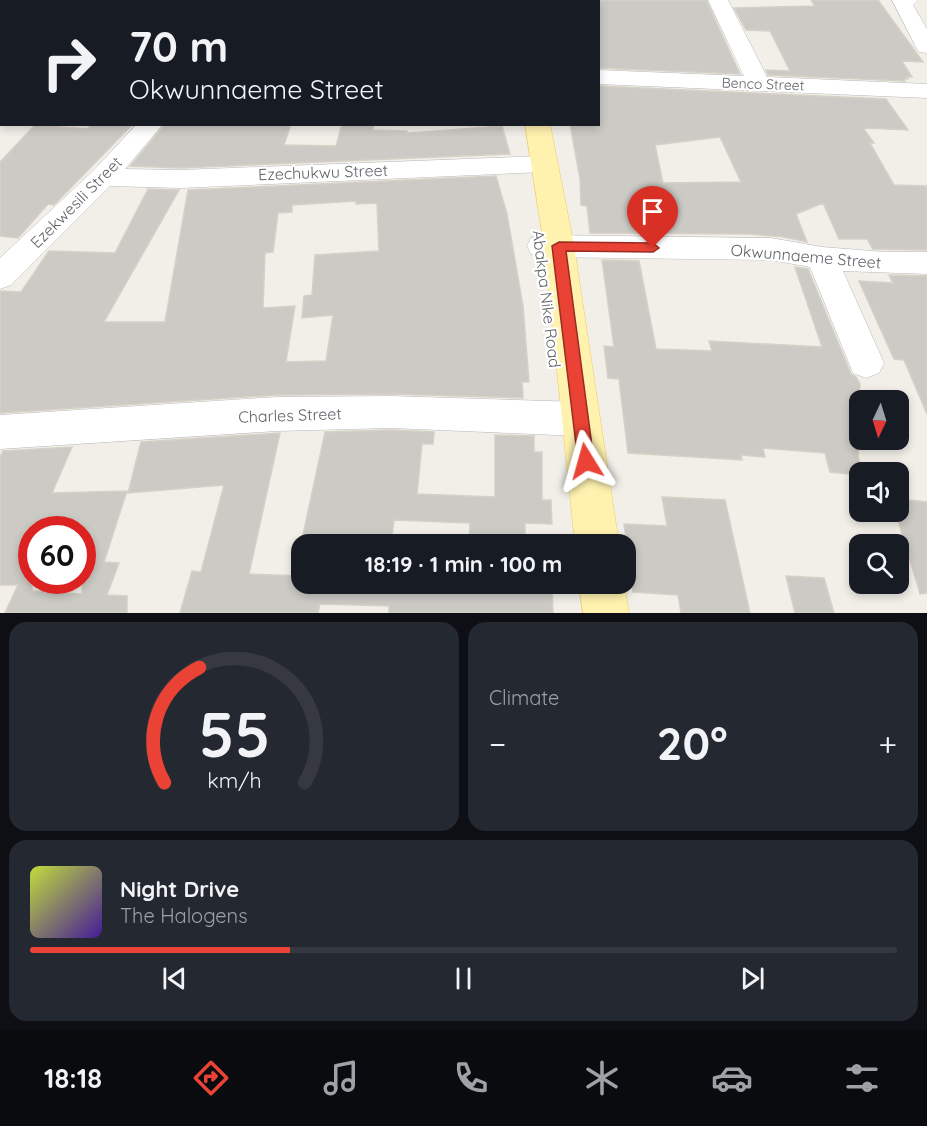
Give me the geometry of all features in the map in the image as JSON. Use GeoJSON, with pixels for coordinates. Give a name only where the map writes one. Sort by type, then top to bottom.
{"type":"FeatureCollection","features":[{"type":"Feature","properties":{"kind":"main road","name":"Abakpa Nike Road"},"geometry":{"type":"LineString","coordinates":[[525,126],[536,164],[550,246],[571,419],[577,534]]}},
{"type":"Feature","properties":{"kind":"main road","name":"Abakpa Nike Road"},"geometry":{"type":"LineString","coordinates":[[536,164],[537,126]]}},
{"type":"Feature","properties":{"kind":"main road","name":"Abakpa Nike Road"},"geometry":{"type":"LineString","coordinates":[[571,419],[595,534]]}},
{"type":"Feature","properties":{"kind":"main road"},"geometry":{"type":"LineString","coordinates":[[584,594],[586,613]]}},
{"type":"Feature","properties":{"kind":"main road"},"geometry":{"type":"LineString","coordinates":[[604,594],[606,613]]}},
{"type":"Feature","properties":{"kind":"street"},"geometry":{"type":"LineString","coordinates":[[718,0],[759,84]]}},
{"type":"Feature","properties":{"kind":"street"},"geometry":{"type":"LineString","coordinates":[[908,0],[901,1],[927,47]]}},
{"type":"Feature","properties":{"kind":"street"},"geometry":{"type":"LineString","coordinates":[[917,0],[927,1]]}},
{"type":"Feature","properties":{"kind":"street","name":"Benco Street"},"geometry":{"type":"LineString","coordinates":[[600,77],[927,91]]}},
{"type":"Feature","properties":{"kind":"street","name":"Ezekwesili Street"},"geometry":{"type":"LineString","coordinates":[[0,277],[103,177],[149,126]]}},
{"type":"Feature","properties":{"kind":"street","name":"Ezechukwu Street"},"geometry":{"type":"LineString","coordinates":[[103,177],[180,179],[536,164]]}},
{"type":"Feature","properties":{"kind":"street","name":"Okwunnaeme Street"},"geometry":{"type":"LineString","coordinates":[[550,246],[771,249],[822,258],[885,263],[927,263]]}},
{"type":"Feature","properties":{"kind":"street"},"geometry":{"type":"LineString","coordinates":[[822,258],[866,363]]}},
{"type":"Feature","properties":{"kind":"street","name":"Charles Street"},"geometry":{"type":"LineString","coordinates":[[0,432],[289,414],[392,412],[571,419]]}},
{"type":"Feature","properties":{"kind":"building"},"geometry":{"type":"Polygon","coordinates":[[[600,0],[706,0],[740,74],[600,68],[600,0]]]}},
{"type":"Feature","properties":{"kind":"building"},"geometry":{"type":"Polygon","coordinates":[[[811,0],[878,0],[923,62],[902,61],[912,77],[906,77],[908,79],[904,79],[905,81],[768,75],[766,70],[790,71],[770,31],[746,30],[734,8],[815,6],[811,0]]]}},
{"type":"Feature","properties":{"kind":"building"},"geometry":{"type":"Polygon","coordinates":[[[600,86],[886,99],[908,130],[863,128],[874,143],[870,143],[894,185],[927,186],[927,250],[873,249],[867,239],[839,239],[823,203],[796,214],[807,242],[784,237],[749,234],[590,233],[587,206],[581,205],[580,179],[570,126],[600,126],[600,86]],[[720,137],[655,145],[663,183],[741,182],[720,137]]]}},
{"type":"Feature","properties":{"kind":"building"},"geometry":{"type":"Polygon","coordinates":[[[34,126],[88,129],[90,126],[131,126],[54,205],[48,204],[18,238],[0,236],[0,162],[34,126]]]}},
{"type":"Feature","properties":{"kind":"building"},"geometry":{"type":"Polygon","coordinates":[[[163,126],[290,126],[284,145],[336,146],[341,126],[374,126],[373,130],[407,131],[407,133],[502,126],[510,154],[180,168],[130,166],[163,126]]]}},
{"type":"Feature","properties":{"kind":"building"},"geometry":{"type":"Polygon","coordinates":[[[496,176],[507,214],[523,306],[529,382],[522,382],[523,398],[391,394],[277,395],[0,413],[0,291],[21,292],[49,251],[115,253],[148,189],[179,190],[104,322],[165,322],[188,190],[496,176]],[[356,201],[292,205],[292,212],[278,213],[273,252],[265,253],[263,308],[295,306],[286,362],[326,361],[333,315],[302,318],[304,296],[312,295],[315,255],[379,251],[377,203],[356,204],[356,201]]]}},
{"type":"Feature","properties":{"kind":"building"},"geometry":{"type":"Polygon","coordinates":[[[602,260],[639,261],[656,349],[712,351],[709,341],[822,347],[795,267],[808,269],[851,374],[860,384],[860,390],[849,390],[849,450],[858,450],[860,462],[849,462],[849,474],[830,472],[825,453],[763,448],[765,457],[741,455],[742,460],[628,453],[619,379],[608,378],[604,346],[614,347],[602,260]]]}},
{"type":"Feature","properties":{"kind":"building"},"geometry":{"type":"Polygon","coordinates":[[[889,275],[927,276],[927,414],[904,360],[894,359],[859,281],[893,283],[889,275]]]}},
{"type":"Feature","properties":{"kind":"building"},"geometry":{"type":"Polygon","coordinates":[[[391,430],[434,432],[433,444],[422,444],[417,494],[495,497],[495,435],[534,436],[534,452],[542,452],[542,500],[551,500],[552,524],[525,523],[525,534],[469,534],[470,523],[394,520],[392,534],[303,534],[325,432],[391,430]]]}},
{"type":"Feature","properties":{"kind":"building"},"geometry":{"type":"Polygon","coordinates":[[[280,433],[249,574],[291,576],[291,594],[552,594],[553,613],[389,613],[389,606],[320,604],[318,613],[180,613],[192,571],[201,572],[224,485],[128,493],[141,442],[280,433]]]}},
{"type":"Feature","properties":{"kind":"building"},"geometry":{"type":"Polygon","coordinates":[[[72,447],[52,493],[127,491],[104,562],[119,563],[107,595],[127,596],[127,613],[5,613],[18,585],[0,585],[0,457],[3,451],[72,447]]]}},
{"type":"Feature","properties":{"kind":"building"},"geometry":{"type":"Polygon","coordinates":[[[662,497],[725,500],[750,613],[681,613],[678,595],[636,592],[636,534],[625,534],[624,524],[667,526],[662,497]]]}},
{"type":"Feature","properties":{"kind":"building"},"geometry":{"type":"Polygon","coordinates":[[[909,500],[927,502],[927,593],[920,594],[909,557],[909,534],[902,534],[899,522],[909,522],[909,500]]]}},
{"type":"Feature","properties":{"kind":"building"},"geometry":{"type":"Polygon","coordinates":[[[786,576],[824,578],[834,613],[795,613],[786,576]]]}},
{"type":"Feature","properties":{"kind":"route"},"geometry":{"type":"LineString","coordinates":[[586,461],[559,246],[653,248]]}}]}
